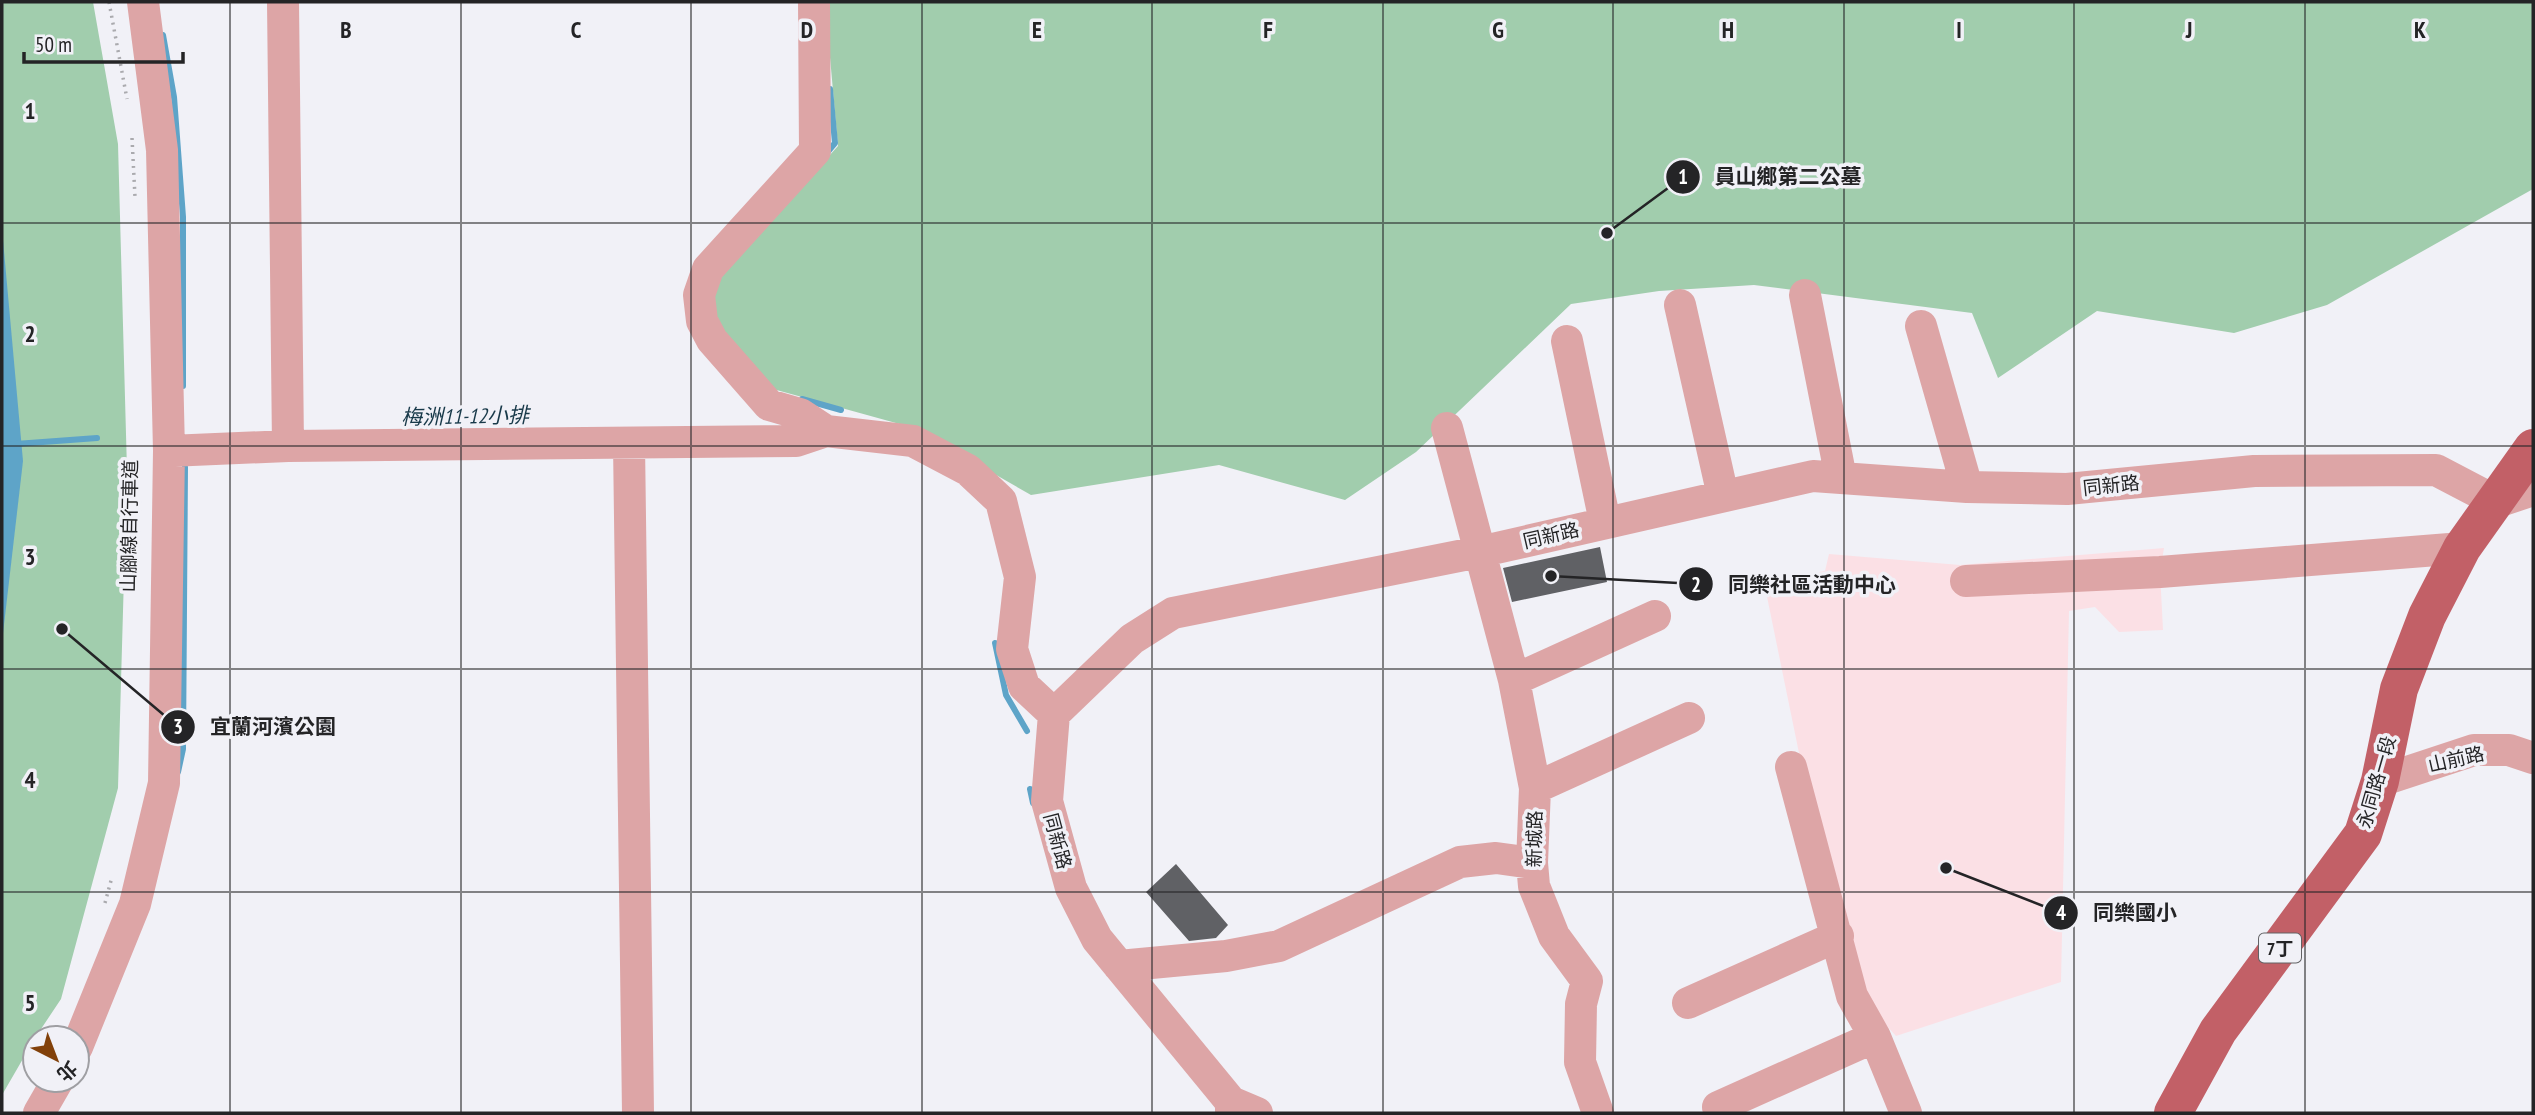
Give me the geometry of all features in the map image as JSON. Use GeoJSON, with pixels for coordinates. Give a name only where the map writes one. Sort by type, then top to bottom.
{"type":"FeatureCollection","features":[{"type":"Feature","properties":{"kind":"main road","name":"7丁"},"geometry":{"type":"LineString","coordinates":[[2497,502],[2533,448]]}},
{"type":"Feature","properties":{"kind":"main road","name":"永同路一段"},"geometry":{"type":"LineString","coordinates":[[2173,1113],[2218,1031],[2363,834],[2380,781],[2399,689],[2427,616],[2462,548],[2497,502]]}},
{"type":"Feature","properties":{"kind":"street"},"geometry":{"type":"LineString","coordinates":[[87,1024],[135,904],[164,783],[169,451],[162,149],[143,2]]}},
{"type":"Feature","properties":{"kind":"street"},"geometry":{"type":"LineString","coordinates":[[284,2],[288,446]]}},
{"type":"Feature","properties":{"kind":"street"},"geometry":{"type":"LineString","coordinates":[[814,2],[815,151],[708,269],[699,295],[702,321],[712,340],[769,405],[800,414],[826,431]]}},
{"type":"Feature","properties":{"kind":"street"},"geometry":{"type":"LineString","coordinates":[[1805,295],[1841,478]]}},
{"type":"Feature","properties":{"kind":"street"},"geometry":{"type":"LineString","coordinates":[[1680,305],[1723,496]]}},
{"type":"Feature","properties":{"kind":"street"},"geometry":{"type":"LineString","coordinates":[[1920,327],[1967,487]]}},
{"type":"Feature","properties":{"kind":"street"},"geometry":{"type":"LineString","coordinates":[[1567,341],[1605,522]]}},
{"type":"Feature","properties":{"kind":"street","name":"新城路"},"geometry":{"type":"LineString","coordinates":[[1447,428],[1514,680],[1535,788],[1532,863],[1534,886],[1554,936],[1587,981],[1581,1004],[1580,1062],[1598,1113]]}},
{"type":"Feature","properties":{"kind":"street"},"geometry":{"type":"LineString","coordinates":[[169,451],[288,446],[796,441],[826,431],[912,441],[968,470],[1001,501],[1020,577],[1012,649],[1024,686],[1054,714]]}},
{"type":"Feature","properties":{"kind":"street"},"geometry":{"type":"LineString","coordinates":[[629,443],[638,1113]]}},
{"type":"Feature","properties":{"kind":"street","name":"同新路"},"geometry":{"type":"LineString","coordinates":[[1240,1109],[1097,939],[1071,888],[1047,801],[1054,714],[1132,639],[1173,613],[1479,552],[1813,477],[1967,487],[2067,489],[2254,471],[2436,470],[2497,502]]}},
{"type":"Feature","properties":{"kind":"street"},"geometry":{"type":"LineString","coordinates":[[2497,502],[2533,490]]}},
{"type":"Feature","properties":{"kind":"street"},"geometry":{"type":"LineString","coordinates":[[1966,581],[2160,572],[2462,548]]}},
{"type":"Feature","properties":{"kind":"street"},"geometry":{"type":"LineString","coordinates":[[1514,680],[1655,616]]}},
{"type":"Feature","properties":{"kind":"street"},"geometry":{"type":"LineString","coordinates":[[1535,788],[1689,718]]}},
{"type":"Feature","properties":{"kind":"street","name":"山前路"},"geometry":{"type":"LineString","coordinates":[[2380,781],[2474,750],[2509,750],[2533,758]]}},
{"type":"Feature","properties":{"kind":"street"},"geometry":{"type":"LineString","coordinates":[[1791,767],[1852,996],[1875,1037],[1906,1113]]}},
{"type":"Feature","properties":{"kind":"street"},"geometry":{"type":"LineString","coordinates":[[1119,966],[1226,956],[1279,946],[1460,862],[1496,858],[1532,863]]}},
{"type":"Feature","properties":{"kind":"street"},"geometry":{"type":"LineString","coordinates":[[1688,1003],[1838,936]]}},
{"type":"Feature","properties":{"kind":"street"},"geometry":{"type":"LineString","coordinates":[[1720,1113],[1718,1107],[1875,1037]]}},
{"type":"Feature","properties":{"kind":"street"},"geometry":{"type":"LineString","coordinates":[[39,1113],[50,1094]]}},
{"type":"Feature","properties":{"kind":"path"},"geometry":{"type":"LineString","coordinates":[[108,2],[129,110]]}},
{"type":"Feature","properties":{"kind":"path"},"geometry":{"type":"LineString","coordinates":[[132,137],[135,205]]}},
{"type":"Feature","properties":{"kind":"path"},"geometry":{"type":"LineString","coordinates":[[103,907],[114,869]]}},
{"type":"Feature","properties":{"kind":"shaded area"},"geometry":{"type":"Polygon","coordinates":[[[2164,548],[2160,572],[2163,630],[2119,632],[2095,607],[2069,611],[2061,982],[1896,1036],[1862,999],[1799,753],[1764,582],[1825,571],[1829,554],[1960,565],[2164,548]]]}},
{"type":"Feature","properties":{"kind":"green space"},"geometry":{"type":"Polygon","coordinates":[[[2,2],[93,2],[118,144],[127,470],[118,788],[61,999],[44,1024],[21,1024],[21,1062],[2,1095],[2,2]]]}},
{"type":"Feature","properties":{"kind":"green space"},"geometry":{"type":"Polygon","coordinates":[[[825,2],[2533,2],[2533,189],[2327,305],[2234,333],[2097,311],[1998,378],[1972,313],[1754,285],[1659,291],[1571,304],[1416,452],[1345,500],[1219,465],[1031,495],[914,428],[773,389],[717,327],[712,301],[719,278],[838,146],[825,2]]]}},
{"type":"Feature","properties":{"kind":"water"},"geometry":{"type":"Polygon","coordinates":[[[2,229],[23,461],[2,642],[2,229]]]}},
{"type":"Feature","properties":{"kind":"building"},"geometry":{"type":"Polygon","coordinates":[[[1600,547],[1607,582],[1512,602],[1503,568],[1600,547]]]}},
{"type":"Feature","properties":{"kind":"building"},"geometry":{"type":"Polygon","coordinates":[[[1176,864],[1228,925],[1216,938],[1189,941],[1146,892],[1176,864]]]}},
{"type":"Feature","properties":{"kind":"waterway"},"geometry":{"type":"LineString","coordinates":[[163,35],[174,97],[183,217],[183,386]]}},
{"type":"Feature","properties":{"kind":"waterway"},"geometry":{"type":"LineString","coordinates":[[825,155],[835,143],[830,89]]}},
{"type":"Feature","properties":{"kind":"waterway"},"geometry":{"type":"LineString","coordinates":[[802,399],[841,410]]}},
{"type":"Feature","properties":{"kind":"waterway"},"geometry":{"type":"LineString","coordinates":[[2,445],[97,438]]}},
{"type":"Feature","properties":{"kind":"waterway"},"geometry":{"type":"LineString","coordinates":[[178,772],[183,749],[185,467]]}},
{"type":"Feature","properties":{"kind":"waterway"},"geometry":{"type":"LineString","coordinates":[[995,643],[1006,695],[1027,731]]}},
{"type":"Feature","properties":{"kind":"waterway"},"geometry":{"type":"LineString","coordinates":[[1030,789],[1033,803]]}},
{"type":"Feature","properties":{"kind":"place","name":"員山鄉第二公墓"},"geometry":{"type":"Point","coordinates":[1607,233]}},
{"type":"Feature","properties":{"kind":"place","name":"同樂社區活動中心"},"geometry":{"type":"Point","coordinates":[1551,576]}},
{"type":"Feature","properties":{"kind":"place","name":"宜蘭河濱公園"},"geometry":{"type":"Point","coordinates":[62,629]}},
{"type":"Feature","properties":{"kind":"place","name":"同樂國小"},"geometry":{"type":"Point","coordinates":[1946,868]}},
{"type":"Feature","properties":{"kind":"water label","name":"梅洲11-12小排"},"geometry":{"type":"Point","coordinates":[465,416]}}]}
